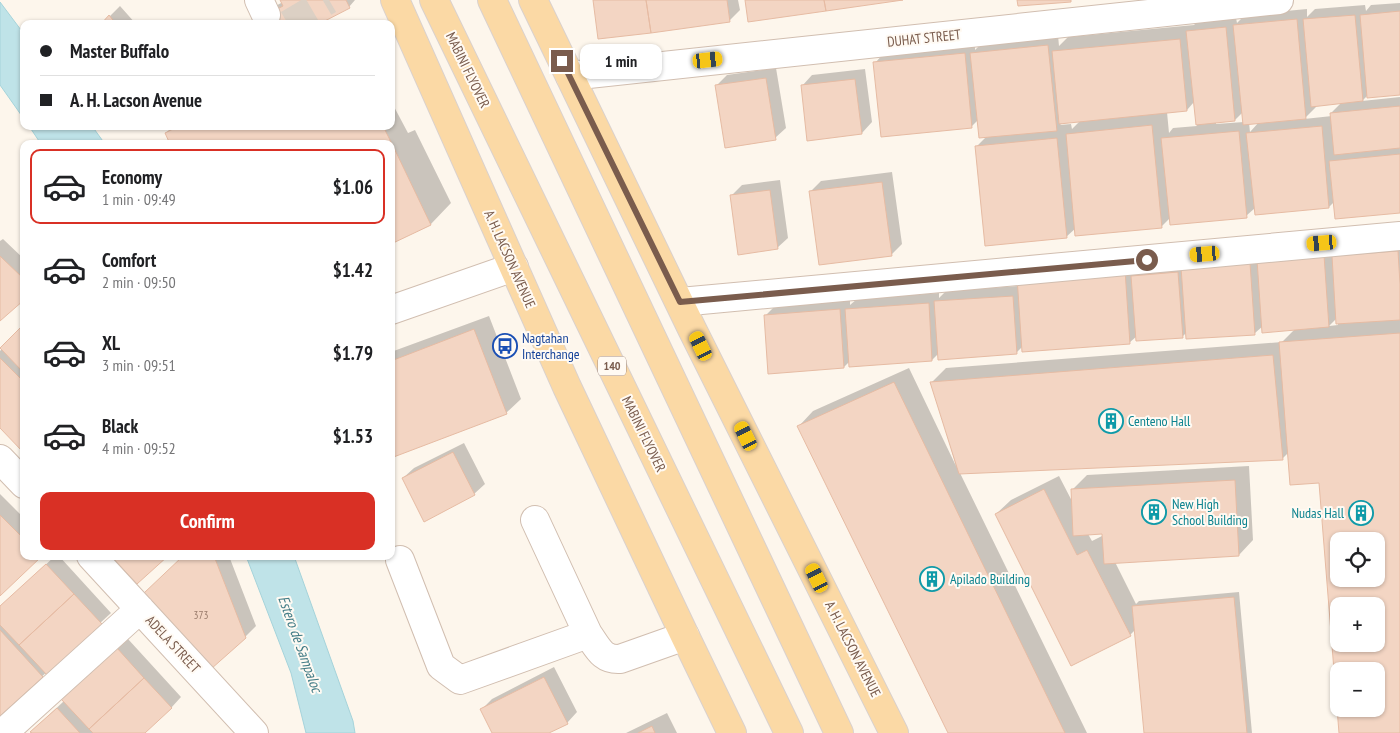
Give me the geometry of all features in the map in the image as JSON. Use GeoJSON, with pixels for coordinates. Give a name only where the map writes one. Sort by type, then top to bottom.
{"type":"FeatureCollection","features":[{"type":"Feature","properties":{"kind":"main road","name":"A. H. LACSON AVENUE"},"geometry":{"type":"LineString","coordinates":[[396,0],[567,387],[732,733]]}},
{"type":"Feature","properties":{"kind":"main road","name":"MABINI FLYOVER"},"geometry":{"type":"LineString","coordinates":[[434,0],[789,733]]}},
{"type":"Feature","properties":{"kind":"main road"},"geometry":{"type":"LineString","coordinates":[[492,0],[839,733]]}},
{"type":"Feature","properties":{"kind":"main road","name":"A. H. LACSON AVENUE"},"geometry":{"type":"LineString","coordinates":[[533,0],[680,302],[894,733]]}},
{"type":"Feature","properties":{"kind":"street","name":"DUHAT STREET"},"geometry":{"type":"LineString","coordinates":[[570,76],[1279,0]]}},
{"type":"Feature","properties":{"kind":"street"},"geometry":{"type":"LineString","coordinates":[[680,302],[1400,236]]}},
{"type":"Feature","properties":{"kind":"street"},"geometry":{"type":"LineString","coordinates":[[395,309],[514,266]]}},
{"type":"Feature","properties":{"kind":"street"},"geometry":{"type":"LineString","coordinates":[[0,459],[20,480]]}},
{"type":"Feature","properties":{"kind":"street"},"geometry":{"type":"LineString","coordinates":[[536,520],[588,634],[605,657],[611,660],[620,659],[685,636]]}},
{"type":"Feature","properties":{"kind":"street","name":"ADELA STREET"},"geometry":{"type":"LineString","coordinates":[[95,560],[254,733]]}},
{"type":"Feature","properties":{"kind":"street"},"geometry":{"type":"LineString","coordinates":[[400,560],[441,666],[460,680],[588,634]]}},
{"type":"Feature","properties":{"kind":"street"},"geometry":{"type":"LineString","coordinates":[[3,733],[140,609]]}},
{"type":"Feature","properties":{"kind":"water"},"geometry":{"type":"Polygon","coordinates":[[[0,2],[20,29],[20,113],[0,85],[0,2]]]}},
{"type":"Feature","properties":{"kind":"water"},"geometry":{"type":"Polygon","coordinates":[[[32,130],[95,130],[102,140],[38,140],[32,130]]]}},
{"type":"Feature","properties":{"kind":"water","name":"Estero de Sampaloc"},"geometry":{"type":"Polygon","coordinates":[[[248,560],[295,560],[353,721],[355,733],[306,733],[291,673],[248,560]]]}},
{"type":"Feature","properties":{"kind":"building"},"geometry":{"type":"Polygon","coordinates":[[[280,0],[346,0],[350,8],[327,20],[262,20],[266,15],[283,6],[280,0]]]}},
{"type":"Feature","properties":{"kind":"building"},"geometry":{"type":"Polygon","coordinates":[[[593,0],[646,0],[651,33],[598,39],[593,0]]]}},
{"type":"Feature","properties":{"kind":"building"},"geometry":{"type":"Polygon","coordinates":[[[646,0],[727,0],[730,22],[651,33],[646,0]]]}},
{"type":"Feature","properties":{"kind":"building"},"geometry":{"type":"Polygon","coordinates":[[[745,0],[824,0],[826,11],[748,22],[745,0]]]}},
{"type":"Feature","properties":{"kind":"building"},"geometry":{"type":"Polygon","coordinates":[[[824,0],[903,0],[826,11],[824,0]]]}},
{"type":"Feature","properties":{"kind":"building"},"geometry":{"type":"Polygon","coordinates":[[[1017,0],[1071,0],[1071,2],[1018,6],[1017,0]]]}},
{"type":"Feature","properties":{"kind":"building"},"geometry":{"type":"Polygon","coordinates":[[[1400,11],[1400,95],[1367,98],[1360,15],[1400,11]]]}},
{"type":"Feature","properties":{"kind":"building"},"geometry":{"type":"Polygon","coordinates":[[[109,15],[113,20],[105,20],[109,15]]]}},
{"type":"Feature","properties":{"kind":"building"},"geometry":{"type":"Polygon","coordinates":[[[1355,15],[1363,101],[1311,107],[1303,19],[1355,15]]]}},
{"type":"Feature","properties":{"kind":"building"},"geometry":{"type":"Polygon","coordinates":[[[1297,19],[1306,119],[1243,125],[1233,25],[1297,19]]]}},
{"type":"Feature","properties":{"kind":"building"},"geometry":{"type":"Polygon","coordinates":[[[1226,27],[1235,121],[1196,125],[1186,31],[1226,27]]]}},
{"type":"Feature","properties":{"kind":"building"},"geometry":{"type":"Polygon","coordinates":[[[1180,39],[1187,111],[1059,124],[1052,51],[1180,39]]]}},
{"type":"Feature","properties":{"kind":"building"},"geometry":{"type":"Polygon","coordinates":[[[1048,45],[1057,131],[979,138],[970,53],[1048,45]]]}},
{"type":"Feature","properties":{"kind":"building"},"geometry":{"type":"Polygon","coordinates":[[[965,53],[972,128],[881,137],[873,62],[965,53]]]}},
{"type":"Feature","properties":{"kind":"building"},"geometry":{"type":"Polygon","coordinates":[[[766,78],[776,140],[725,148],[715,85],[766,78]]]}},
{"type":"Feature","properties":{"kind":"building"},"geometry":{"type":"Polygon","coordinates":[[[855,79],[862,134],[807,141],[801,85],[855,79]]]}},
{"type":"Feature","properties":{"kind":"building"},"geometry":{"type":"Polygon","coordinates":[[[1400,106],[1400,148],[1334,155],[1330,113],[1400,106]]]}},
{"type":"Feature","properties":{"kind":"building"},"geometry":{"type":"Polygon","coordinates":[[[1152,125],[1162,228],[1075,236],[1066,134],[1152,125]]]}},
{"type":"Feature","properties":{"kind":"building"},"geometry":{"type":"Polygon","coordinates":[[[1322,126],[1329,208],[1255,215],[1246,133],[1322,126]]]}},
{"type":"Feature","properties":{"kind":"building"},"geometry":{"type":"Polygon","coordinates":[[[171,130],[385,130],[390,140],[168,140],[165,133],[171,130]]]}},
{"type":"Feature","properties":{"kind":"building"},"geometry":{"type":"Polygon","coordinates":[[[1239,131],[1247,218],[1170,225],[1161,138],[1239,131]]]}},
{"type":"Feature","properties":{"kind":"building"},"geometry":{"type":"Polygon","coordinates":[[[1057,138],[1067,238],[985,246],[975,146],[1057,138]]]}},
{"type":"Feature","properties":{"kind":"building"},"geometry":{"type":"Polygon","coordinates":[[[395,150],[431,225],[395,242],[395,150]]]}},
{"type":"Feature","properties":{"kind":"building"},"geometry":{"type":"Polygon","coordinates":[[[1400,154],[1400,213],[1335,219],[1329,161],[1400,154]]]}},
{"type":"Feature","properties":{"kind":"building"},"geometry":{"type":"Polygon","coordinates":[[[882,182],[892,256],[819,265],[809,191],[882,182]]]}},
{"type":"Feature","properties":{"kind":"building"},"geometry":{"type":"Polygon","coordinates":[[[770,190],[778,249],[738,255],[730,195],[770,190]]]}},
{"type":"Feature","properties":{"kind":"building"},"geometry":{"type":"Polygon","coordinates":[[[1398,251],[1400,320],[1336,324],[1332,256],[1398,251]]]}},
{"type":"Feature","properties":{"kind":"building"},"geometry":{"type":"Polygon","coordinates":[[[1324,255],[1329,327],[1262,333],[1257,260],[1324,255]]]}},
{"type":"Feature","properties":{"kind":"building"},"geometry":{"type":"Polygon","coordinates":[[[0,256],[20,275],[20,304],[0,321],[0,256]]]}},
{"type":"Feature","properties":{"kind":"building"},"geometry":{"type":"Polygon","coordinates":[[[1250,263],[1255,335],[1186,339],[1181,267],[1250,263]]]}},
{"type":"Feature","properties":{"kind":"building"},"geometry":{"type":"Polygon","coordinates":[[[1125,270],[1130,344],[1022,352],[1017,277],[1125,270]]]}},
{"type":"Feature","properties":{"kind":"building"},"geometry":{"type":"Polygon","coordinates":[[[1178,272],[1183,338],[1136,341],[1131,276],[1178,272]]]}},
{"type":"Feature","properties":{"kind":"building"},"geometry":{"type":"Polygon","coordinates":[[[1013,296],[1017,354],[938,360],[934,301],[1013,296]]]}},
{"type":"Feature","properties":{"kind":"building"},"geometry":{"type":"Polygon","coordinates":[[[929,303],[932,361],[849,367],[845,309],[929,303]]]}},
{"type":"Feature","properties":{"kind":"building"},"geometry":{"type":"Polygon","coordinates":[[[840,309],[844,368],[768,374],[764,315],[840,309]]]}},
{"type":"Feature","properties":{"kind":"building"},"geometry":{"type":"Polygon","coordinates":[[[20,328],[20,369],[0,348],[20,328]]]}},
{"type":"Feature","properties":{"kind":"building"},"geometry":{"type":"Polygon","coordinates":[[[474,329],[507,414],[395,456],[395,359],[474,329]]]}},
{"type":"Feature","properties":{"kind":"building","name":"Nudas Hall"},"geometry":{"type":"Polygon","coordinates":[[[1400,333],[1400,733],[1339,733],[1338,717],[1385,717],[1385,662],[1333,662],[1333,652],[1385,652],[1385,597],[1330,597],[1330,620],[1319,483],[1290,485],[1279,342],[1400,333]]]}},
{"type":"Feature","properties":{"kind":"building","name":"Centeno Hall"},"geometry":{"type":"Polygon","coordinates":[[[1273,355],[1283,460],[959,474],[930,382],[1273,355]]]}},
{"type":"Feature","properties":{"kind":"building"},"geometry":{"type":"Polygon","coordinates":[[[0,358],[20,378],[20,449],[0,428],[0,358]]]}},
{"type":"Feature","properties":{"kind":"building","name":"Apilado Building"},"geometry":{"type":"Polygon","coordinates":[[[894,382],[1065,733],[948,733],[797,426],[894,382]]]}},
{"type":"Feature","properties":{"kind":"building"},"geometry":{"type":"Polygon","coordinates":[[[453,452],[475,495],[424,522],[402,478],[453,452]]]}},
{"type":"Feature","properties":{"kind":"building","name":"New High School Building"},"geometry":{"type":"Polygon","coordinates":[[[1235,480],[1239,556],[1104,564],[1102,534],[1073,536],[1071,489],[1235,480]]]}},
{"type":"Feature","properties":{"kind":"building"},"geometry":{"type":"Polygon","coordinates":[[[1044,489],[1077,555],[1087,550],[1131,636],[1071,666],[995,514],[1044,489]]]}},
{"type":"Feature","properties":{"kind":"building"},"geometry":{"type":"Polygon","coordinates":[[[0,515],[20,535],[20,560],[38,560],[0,596],[0,515]]]}},
{"type":"Feature","properties":{"kind":"building"},"geometry":{"type":"Polygon","coordinates":[[[115,560],[164,560],[137,584],[115,560]]]}},
{"type":"Feature","properties":{"kind":"building"},"geometry":{"type":"Polygon","coordinates":[[[179,560],[216,560],[246,638],[211,669],[144,593],[179,560]]]}},
{"type":"Feature","properties":{"kind":"building"},"geometry":{"type":"Polygon","coordinates":[[[46,564],[74,594],[19,645],[0,625],[0,606],[46,564]]]}},
{"type":"Feature","properties":{"kind":"building"},"geometry":{"type":"Polygon","coordinates":[[[74,594],[102,624],[47,675],[19,645],[74,594]]]}},
{"type":"Feature","properties":{"kind":"building"},"geometry":{"type":"Polygon","coordinates":[[[1234,597],[1247,733],[1144,733],[1132,606],[1234,597]]]}},
{"type":"Feature","properties":{"kind":"building"},"geometry":{"type":"Polygon","coordinates":[[[0,630],[43,677],[0,716],[0,630]]]}},
{"type":"Feature","properties":{"kind":"building"},"geometry":{"type":"Polygon","coordinates":[[[117,648],[144,678],[89,729],[61,699],[117,648]]]}},
{"type":"Feature","properties":{"kind":"building"},"geometry":{"type":"Polygon","coordinates":[[[544,677],[568,724],[549,733],[492,733],[480,709],[544,677]]]}},
{"type":"Feature","properties":{"kind":"building"},"geometry":{"type":"Polygon","coordinates":[[[144,678],[172,708],[145,733],[93,733],[89,729],[144,678]]]}},
{"type":"Feature","properties":{"kind":"building"},"geometry":{"type":"Polygon","coordinates":[[[57,708],[80,733],[30,732],[57,708]]]}},
{"type":"Feature","properties":{"kind":"building"},"geometry":{"type":"Polygon","coordinates":[[[652,726],[655,733],[638,733],[652,726]]]}},
{"type":"Feature","properties":{"kind":"tunnel"},"geometry":{"type":"LineString","coordinates":[[295,20],[329,0]]}},
{"type":"Feature","properties":{"kind":"place","name":"Nagtahan Interchange"},"geometry":{"type":"Point","coordinates":[505,346]}},
{"type":"Feature","properties":{"kind":"place","name":"Centeno Hall"},"geometry":{"type":"Point","coordinates":[1111,421]}},
{"type":"Feature","properties":{"kind":"place","name":"New High School Building"},"geometry":{"type":"Point","coordinates":[1154,512]}},
{"type":"Feature","properties":{"kind":"place","name":"Nudas Hall"},"geometry":{"type":"Point","coordinates":[1361,513]}},
{"type":"Feature","properties":{"kind":"place","name":"Apilado Building"},"geometry":{"type":"Point","coordinates":[932,579]}},
{"type":"Feature","properties":{"kind":"route"},"geometry":{"type":"LineString","coordinates":[[562,61],[680,302],[1147,260]]}}]}
